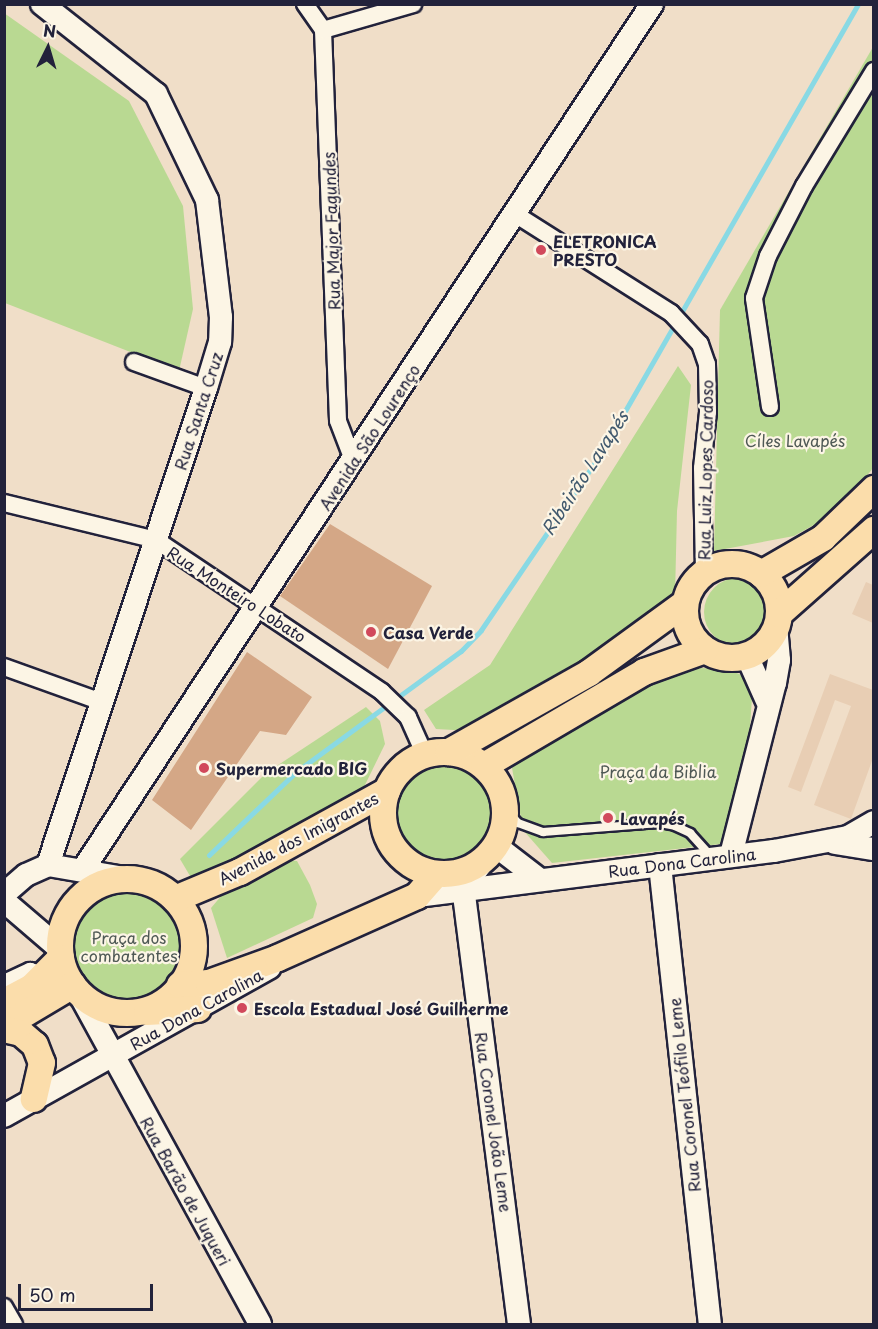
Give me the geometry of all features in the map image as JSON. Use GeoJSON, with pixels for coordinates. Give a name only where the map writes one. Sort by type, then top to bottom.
{"type":"FeatureCollection","features":[{"type":"Feature","properties":{"kind":"main road"},"geometry":{"type":"LineString","coordinates":[[761,574],[823,538],[873,489]]}},
{"type":"Feature","properties":{"kind":"main road"},"geometry":{"type":"LineString","coordinates":[[685,603],[689,631],[705,650],[732,658],[747,656],[759,650],[778,621],[873,530]]}},
{"type":"Feature","properties":{"kind":"main road"},"geometry":{"type":"LineString","coordinates":[[704,573],[733,564],[761,574],[778,599],[778,621]]}},
{"type":"Feature","properties":{"kind":"main road","name":"Avenida dos Imigrantes"},"geometry":{"type":"LineString","coordinates":[[175,898],[240,872],[387,791],[402,769],[589,673],[685,603],[704,573]]}},
{"type":"Feature","properties":{"kind":"main road"},"geometry":{"type":"LineString","coordinates":[[484,766],[617,686],[705,650]]}},
{"type":"Feature","properties":{"kind":"main road"},"geometry":{"type":"LineString","coordinates":[[437,753],[484,766],[495,779],[505,808],[491,853],[450,881]]}},
{"type":"Feature","properties":{"kind":"main road","name":"Avenida dos Imigrantes"},"geometry":{"type":"LineString","coordinates":[[387,791],[383,822],[396,850],[414,866],[450,881]]}},
{"type":"Feature","properties":{"kind":"main road"},"geometry":{"type":"LineString","coordinates":[[4,1002],[56,961],[65,919],[76,902],[91,889],[129,879],[153,884],[175,898],[194,934],[194,955],[180,985],[158,1005],[138,1012]]}},
{"type":"Feature","properties":{"kind":"main road","name":"Rua Dona Carolina"},"geometry":{"type":"LineString","coordinates":[[180,985],[209,983],[278,958],[450,881]]}},
{"type":"Feature","properties":{"kind":"main road"},"geometry":{"type":"LineString","coordinates":[[56,961],[76,989],[97,1005],[138,1012],[198,1009]]}},
{"type":"Feature","properties":{"kind":"main road"},"geometry":{"type":"LineString","coordinates":[[4,1028],[76,989]]}},
{"type":"Feature","properties":{"kind":"main road"},"geometry":{"type":"LineString","coordinates":[[4,1028],[21,1033],[35,1045],[42,1063],[34,1099]]}},
{"type":"Feature","properties":{"kind":"street","name":"Rua Santa Cruz"},"geometry":{"type":"LineString","coordinates":[[42,4],[149,86],[201,181],[221,317],[220,342],[206,388],[48,865]]}},
{"type":"Feature","properties":{"kind":"street"},"geometry":{"type":"LineString","coordinates":[[305,4],[323,30],[413,4]]}},
{"type":"Feature","properties":{"kind":"street","name":"Avenida São Lourenço"},"geometry":{"type":"LineString","coordinates":[[84,868],[259,608],[353,460],[652,4]]}},
{"type":"Feature","properties":{"kind":"street","name":"Rua Major Fagundes"},"geometry":{"type":"LineString","coordinates":[[323,30],[338,421],[353,460]]}},
{"type":"Feature","properties":{"kind":"street"},"geometry":{"type":"LineString","coordinates":[[770,407],[754,298],[768,256],[804,186],[873,71]]}},
{"type":"Feature","properties":{"kind":"street","name":"Rua Luiz Lopes Cardoso"},"geometry":{"type":"LineString","coordinates":[[515,214],[670,313],[694,336],[707,364],[704,573]]}},
{"type":"Feature","properties":{"kind":"street"},"geometry":{"type":"LineString","coordinates":[[134,362],[206,388]]}},
{"type":"Feature","properties":{"kind":"street","name":"Rua Monteiro Lobato"},"geometry":{"type":"LineString","coordinates":[[4,503],[156,540],[382,692],[408,717],[437,753]]}},
{"type":"Feature","properties":{"kind":"street"},"geometry":{"type":"LineString","coordinates":[[722,857],[779,660],[778,621]]}},
{"type":"Feature","properties":{"kind":"street"},"geometry":{"type":"LineString","coordinates":[[747,656],[767,701]]}},
{"type":"Feature","properties":{"kind":"street"},"geometry":{"type":"LineString","coordinates":[[4,667],[102,702]]}},
{"type":"Feature","properties":{"kind":"street","name":"Rua Dona Carolina"},"geometry":{"type":"LineString","coordinates":[[450,881],[539,879],[722,857],[848,837],[873,822]]}},
{"type":"Feature","properties":{"kind":"street","name":"Rua Dona Carolina"},"geometry":{"type":"LineString","coordinates":[[825,842],[873,849]]}},
{"type":"Feature","properties":{"kind":"street"},"geometry":{"type":"LineString","coordinates":[[491,853],[539,879]]}},
{"type":"Feature","properties":{"kind":"street"},"geometry":{"type":"LineString","coordinates":[[4,894],[26,874],[48,865],[84,868],[129,879]]}},
{"type":"Feature","properties":{"kind":"street","name":"Rua Coronel Teófilo Leme"},"geometry":{"type":"LineString","coordinates":[[660,865],[710,1324]]}},
{"type":"Feature","properties":{"kind":"street","name":"Rua Coronel João Leme"},"geometry":{"type":"LineString","coordinates":[[450,881],[466,921],[519,1324]]}},
{"type":"Feature","properties":{"kind":"street"},"geometry":{"type":"LineString","coordinates":[[4,901],[56,961],[4,983]]}},
{"type":"Feature","properties":{"kind":"street","name":"Rua Dona Carolina"},"geometry":{"type":"LineString","coordinates":[[4,1116],[266,971],[278,958]]}},
{"type":"Feature","properties":{"kind":"street"},"geometry":{"type":"LineString","coordinates":[[76,989],[112,1057]]}},
{"type":"Feature","properties":{"kind":"street","name":"Rua Barão de Juqueri"},"geometry":{"type":"LineString","coordinates":[[112,1057],[260,1324]]}},
{"type":"Feature","properties":{"kind":"street"},"geometry":{"type":"LineString","coordinates":[[4,1307],[14,1324]]}},
{"type":"Feature","properties":{"kind":"lane"},"geometry":{"type":"LineString","coordinates":[[505,808],[518,823],[543,832],[660,823],[675,826],[690,833],[722,857]]}},
{"type":"Feature","properties":{"kind":"shaded area"},"geometry":{"type":"Polygon","coordinates":[[[866,582],[873,585],[873,623],[852,614],[866,582]]]}},
{"type":"Feature","properties":{"kind":"shaded area"},"geometry":{"type":"Polygon","coordinates":[[[830,674],[873,690],[873,758],[851,819],[814,805],[851,706],[835,700],[801,792],[788,787],[830,674]]]}},
{"type":"Feature","properties":{"kind":"green space"},"geometry":{"type":"Polygon","coordinates":[[[4,13],[129,101],[183,206],[193,309],[179,371],[5,303],[4,13]]]}},
{"type":"Feature","properties":{"kind":"green space","name":"Cíles Lavapés"},"geometry":{"type":"Polygon","coordinates":[[[873,47],[873,468],[839,511],[794,536],[714,551],[720,310],[873,47]]]}},
{"type":"Feature","properties":{"kind":"green space"},"geometry":{"type":"Polygon","coordinates":[[[678,366],[691,385],[677,511],[675,596],[632,644],[471,731],[436,729],[424,710],[490,665],[678,366]]]}},
{"type":"Feature","properties":{"kind":"green space"},"geometry":{"type":"Polygon","coordinates":[[[738,578],[751,581],[762,588],[769,599],[772,612],[769,625],[762,636],[751,643],[738,646],[725,643],[714,636],[707,625],[704,612],[707,599],[714,588],[725,581],[738,578]]]}},
{"type":"Feature","properties":{"kind":"green space","name":"Praça da Biblia"},"geometry":{"type":"Polygon","coordinates":[[[701,668],[726,669],[747,677],[752,697],[749,743],[721,844],[552,863],[523,830],[512,768],[521,751],[660,678],[701,668]]]}},
{"type":"Feature","properties":{"kind":"green space"},"geometry":{"type":"Polygon","coordinates":[[[366,707],[380,721],[385,744],[363,789],[193,881],[180,859],[266,773],[366,707]]]}},
{"type":"Feature","properties":{"kind":"green space"},"geometry":{"type":"Polygon","coordinates":[[[444,762],[464,766],[480,777],[491,793],[495,813],[491,833],[480,849],[464,860],[444,864],[424,860],[408,849],[397,833],[393,813],[397,793],[408,777],[424,766],[444,762]]]}},
{"type":"Feature","properties":{"kind":"green space"},"geometry":{"type":"Polygon","coordinates":[[[286,860],[297,861],[310,885],[317,904],[313,918],[227,958],[211,908],[222,895],[286,860]]]}},
{"type":"Feature","properties":{"kind":"green space","name":"Praça dos combatentes"},"geometry":{"type":"Polygon","coordinates":[[[129,890],[150,894],[168,906],[180,924],[184,945],[180,966],[168,984],[150,996],[129,1000],[108,996],[90,984],[78,966],[74,945],[78,924],[90,906],[108,894],[129,890]]]}},
{"type":"Feature","properties":{"kind":"building","name":"Casa Verde"},"geometry":{"type":"Polygon","coordinates":[[[330,524],[432,586],[388,669],[280,596],[330,524]]]}},
{"type":"Feature","properties":{"kind":"building","name":"Supermercado BIG"},"geometry":{"type":"Polygon","coordinates":[[[247,652],[312,697],[286,735],[260,731],[191,830],[152,800],[247,652]]]}},
{"type":"Feature","properties":{"kind":"waterway","name":"Ribeirão Lavapés"},"geometry":{"type":"LineString","coordinates":[[209,855],[297,771],[461,651],[481,630],[598,458],[858,4]]}},
{"type":"Feature","properties":{"kind":"place","name":"ELETRONICA PRESTO"},"geometry":{"type":"Point","coordinates":[541,250]}},
{"type":"Feature","properties":{"kind":"place","name":"Casa Verde"},"geometry":{"type":"Point","coordinates":[371,632]}},
{"type":"Feature","properties":{"kind":"place","name":"Supermercado BIG"},"geometry":{"type":"Point","coordinates":[204,768]}},
{"type":"Feature","properties":{"kind":"place","name":"Lavapés"},"geometry":{"type":"Point","coordinates":[608,818]}},
{"type":"Feature","properties":{"kind":"place","name":"Escola Estadual José Guilherme"},"geometry":{"type":"Point","coordinates":[242,1008]}}]}
